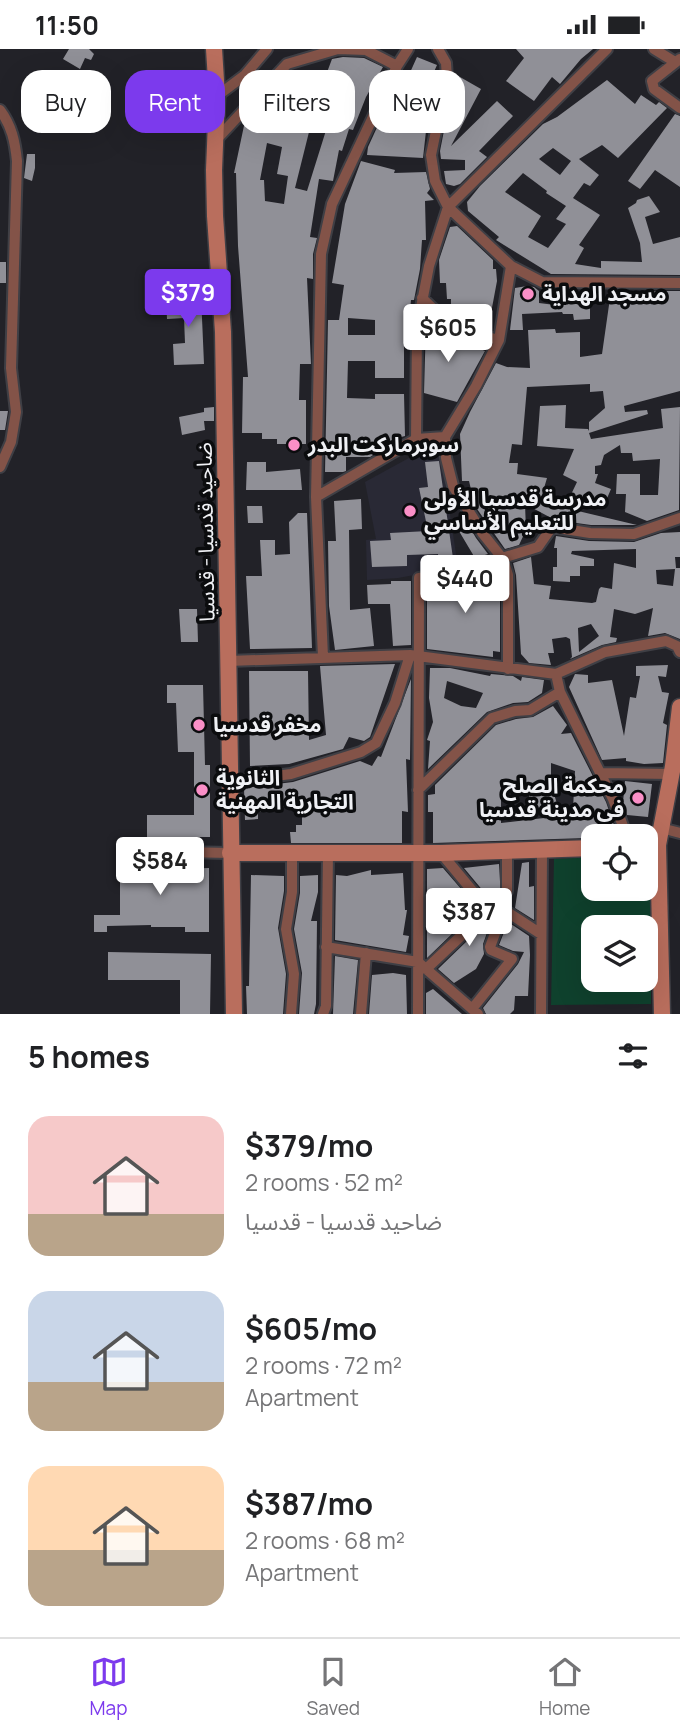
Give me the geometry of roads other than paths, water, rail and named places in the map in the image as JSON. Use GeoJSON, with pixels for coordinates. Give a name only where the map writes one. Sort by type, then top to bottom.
{"type":"FeatureCollection","features":[{"type":"Feature","properties":{"kind":"main road","name":"ضاحيد قدسيا - قدسيا"},"geometry":{"type":"LineString","coordinates":[[214,49],[215,70]]}},
{"type":"Feature","properties":{"kind":"main road","name":"ضاحيد قدسيا - قدسيا"},"geometry":{"type":"LineString","coordinates":[[216,133],[214,193],[223,332],[234,1014]]}},
{"type":"Feature","properties":{"kind":"main road"},"geometry":{"type":"LineString","coordinates":[[658,834],[672,774],[680,707]]}},
{"type":"Feature","properties":{"kind":"main road"},"geometry":{"type":"LineString","coordinates":[[230,853],[441,853],[581,848]]}},
{"type":"Feature","properties":{"kind":"main road"},"geometry":{"type":"LineString","coordinates":[[655,901],[662,1014]]}},
{"type":"Feature","properties":{"kind":"street"},"geometry":{"type":"LineString","coordinates":[[225,90],[245,75],[267,49]]}},
{"type":"Feature","properties":{"kind":"street"},"geometry":{"type":"LineString","coordinates":[[216,139],[287,64],[338,49],[366,50],[397,66]]}},
{"type":"Feature","properties":{"kind":"street"},"geometry":{"type":"LineString","coordinates":[[323,657],[316,497],[321,254],[332,204],[397,66],[408,49]]}},
{"type":"Feature","properties":{"kind":"street"},"geometry":{"type":"LineString","coordinates":[[438,49],[446,63],[447,78],[431,155],[435,181],[448,207],[511,266],[542,282],[680,283]]}},
{"type":"Feature","properties":{"kind":"street"},"geometry":{"type":"LineString","coordinates":[[416,439],[416,328],[429,266],[448,207],[607,49]]}},
{"type":"Feature","properties":{"kind":"street"},"geometry":{"type":"LineString","coordinates":[[654,49],[678,60],[652,81],[654,89],[680,109]]}},
{"type":"Feature","properties":{"kind":"street"},"geometry":{"type":"LineString","coordinates":[[0,110],[15,139],[11,368],[16,412],[11,442],[0,467]]}},
{"type":"Feature","properties":{"kind":"street"},"geometry":{"type":"LineString","coordinates":[[508,669],[508,575],[503,559],[482,534],[453,486],[446,458],[445,437],[476,386],[499,340],[511,266]]}},
{"type":"Feature","properties":{"kind":"street"},"geometry":{"type":"LineString","coordinates":[[422,298],[442,318],[468,334],[499,340]]}},
{"type":"Feature","properties":{"kind":"street"},"geometry":{"type":"LineString","coordinates":[[316,497],[416,439],[445,437]]}},
{"type":"Feature","properties":{"kind":"street"},"geometry":{"type":"LineString","coordinates":[[418,1014],[422,965],[415,656],[419,578],[453,573],[538,547],[552,527],[590,533],[634,534],[680,518]]}},
{"type":"Feature","properties":{"kind":"street"},"geometry":{"type":"LineString","coordinates":[[228,661],[415,656],[556,674],[606,652],[666,641],[677,646],[680,652]]}},
{"type":"Feature","properties":{"kind":"street"},"geometry":{"type":"LineString","coordinates":[[229,782],[291,774],[360,752],[376,743],[415,656]]}},
{"type":"Feature","properties":{"kind":"street"},"geometry":{"type":"LineString","coordinates":[[556,674],[561,692],[622,824]]}},
{"type":"Feature","properties":{"kind":"street"},"geometry":{"type":"LineString","coordinates":[[418,790],[492,718],[515,711],[530,710],[561,692]]}},
{"type":"Feature","properties":{"kind":"street"},"geometry":{"type":"LineString","coordinates":[[600,773],[672,774]]}},
{"type":"Feature","properties":{"kind":"street"},"geometry":{"type":"LineString","coordinates":[[661,828],[680,833]]}},
{"type":"Feature","properties":{"kind":"street"},"geometry":{"type":"LineString","coordinates":[[541,1014],[542,850]]}},
{"type":"Feature","properties":{"kind":"street"},"geometry":{"type":"LineString","coordinates":[[132,851],[230,853]]}},
{"type":"Feature","properties":{"kind":"street"},"geometry":{"type":"LineString","coordinates":[[507,851],[507,891]]}},
{"type":"Feature","properties":{"kind":"street"},"geometry":{"type":"LineString","coordinates":[[291,1014],[294,974],[285,929],[292,892],[292,853]]}},
{"type":"Feature","properties":{"kind":"street"},"geometry":{"type":"LineString","coordinates":[[323,1014],[326,1006],[328,853]]}},
{"type":"Feature","properties":{"kind":"street"},"geometry":{"type":"LineString","coordinates":[[441,853],[480,899],[504,909],[541,934]]}},
{"type":"Feature","properties":{"kind":"street"},"geometry":{"type":"LineString","coordinates":[[422,965],[461,936],[470,888]]}},
{"type":"Feature","properties":{"kind":"street"},"geometry":{"type":"LineString","coordinates":[[326,947],[422,965],[475,1011],[512,959],[491,950],[504,909]]}},
{"type":"Feature","properties":{"kind":"street"},"geometry":{"type":"LineString","coordinates":[[360,1014],[366,954]]}},
{"type":"Feature","properties":{"kind":"place","name":"مسجد الهداية"},"geometry":{"type":"Point","coordinates":[528,294]}},
{"type":"Feature","properties":{"kind":"place","name":"سوبرماركت البدر"},"geometry":{"type":"Point","coordinates":[294,445]}},
{"type":"Feature","properties":{"kind":"place","name":"مدرسة قدسيا الأولى للتعليم الأساسي"},"geometry":{"type":"Point","coordinates":[410,511]}},
{"type":"Feature","properties":{"kind":"place","name":"مخفر قدسيا"},"geometry":{"type":"Point","coordinates":[199,725]}},
{"type":"Feature","properties":{"kind":"place","name":"الثانوية التجارية المهنية"},"geometry":{"type":"Point","coordinates":[202,790]}},
{"type":"Feature","properties":{"kind":"place","name":"محكمة الصلح في مدينة قدسيا"},"geometry":{"type":"Point","coordinates":[638,798]}}]}
